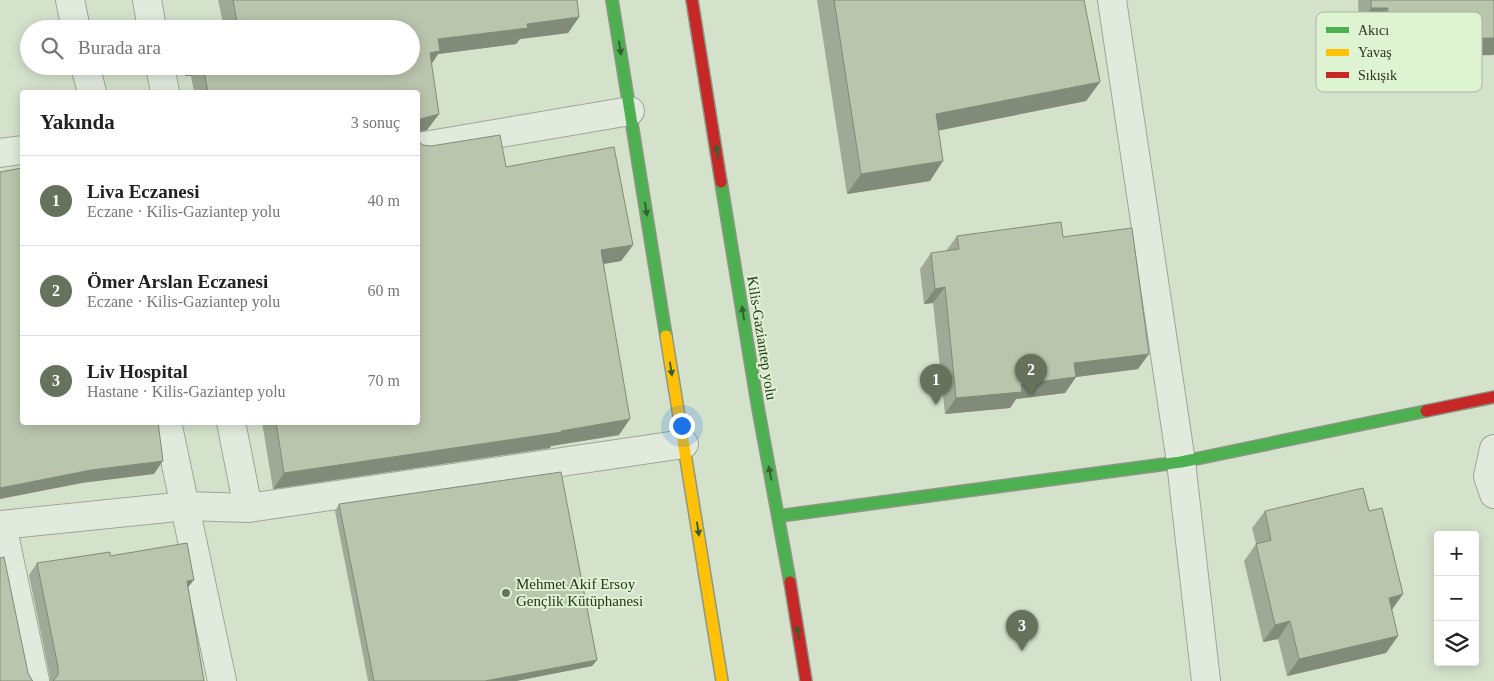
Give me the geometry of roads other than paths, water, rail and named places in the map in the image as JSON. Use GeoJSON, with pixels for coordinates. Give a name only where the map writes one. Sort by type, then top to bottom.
{"type":"FeatureCollection","features":[{"type":"Feature","properties":{"kind":"main road"},"geometry":{"type":"LineString","coordinates":[[612,0],[722,681]]}},
{"type":"Feature","properties":{"kind":"main road","name":"Kilis-Gaziantep yolu"},"geometry":{"type":"LineString","coordinates":[[692,0],[758,408],[779,516],[806,681]]}},
{"type":"Feature","properties":{"kind":"main road"},"geometry":{"type":"LineString","coordinates":[[779,516],[1181,462],[1494,397]]}},
{"type":"Feature","properties":{"kind":"street"},"geometry":{"type":"LineString","coordinates":[[70,0],[74,20]]}},
{"type":"Feature","properties":{"kind":"street"},"geometry":{"type":"LineString","coordinates":[[147,0],[150,20]]}},
{"type":"Feature","properties":{"kind":"street"},"geometry":{"type":"LineString","coordinates":[[1112,0],[1181,462],[1206,681]]}},
{"type":"Feature","properties":{"kind":"street"},"geometry":{"type":"LineString","coordinates":[[88,75],[92,90]]}},
{"type":"Feature","properties":{"kind":"street"},"geometry":{"type":"LineString","coordinates":[[162,75],[165,90]]}},
{"type":"Feature","properties":{"kind":"street"},"geometry":{"type":"LineString","coordinates":[[420,147],[630,112]]}},
{"type":"Feature","properties":{"kind":"street"},"geometry":{"type":"LineString","coordinates":[[0,154],[20,150]]}},
{"type":"Feature","properties":{"kind":"street"},"geometry":{"type":"LineString","coordinates":[[168,425],[222,681]]}},
{"type":"Feature","properties":{"kind":"street"},"geometry":{"type":"LineString","coordinates":[[232,425],[248,508]]}},
{"type":"Feature","properties":{"kind":"street"},"geometry":{"type":"LineString","coordinates":[[35,681],[1,525],[186,506],[248,508],[684,444]]}},
{"type":"Feature","properties":{"kind":"street"},"geometry":{"type":"LineString","coordinates":[[1494,449],[1488,476],[1494,494]]}},
{"type":"Feature","properties":{"kind":"place","name":"Ömer Arslan Eczanesi"},"geometry":{"type":"Point","coordinates":[1031,395]}},
{"type":"Feature","properties":{"kind":"place","name":"Liva Eczanesi"},"geometry":{"type":"Point","coordinates":[936,405]}},
{"type":"Feature","properties":{"kind":"place","name":"Mehmet Akif Ersoy Gençlik Kütüphanesi"},"geometry":{"type":"Point","coordinates":[506,593]}},
{"type":"Feature","properties":{"kind":"place","name":"Liv Hospital"},"geometry":{"type":"Point","coordinates":[1022,651]}}]}
